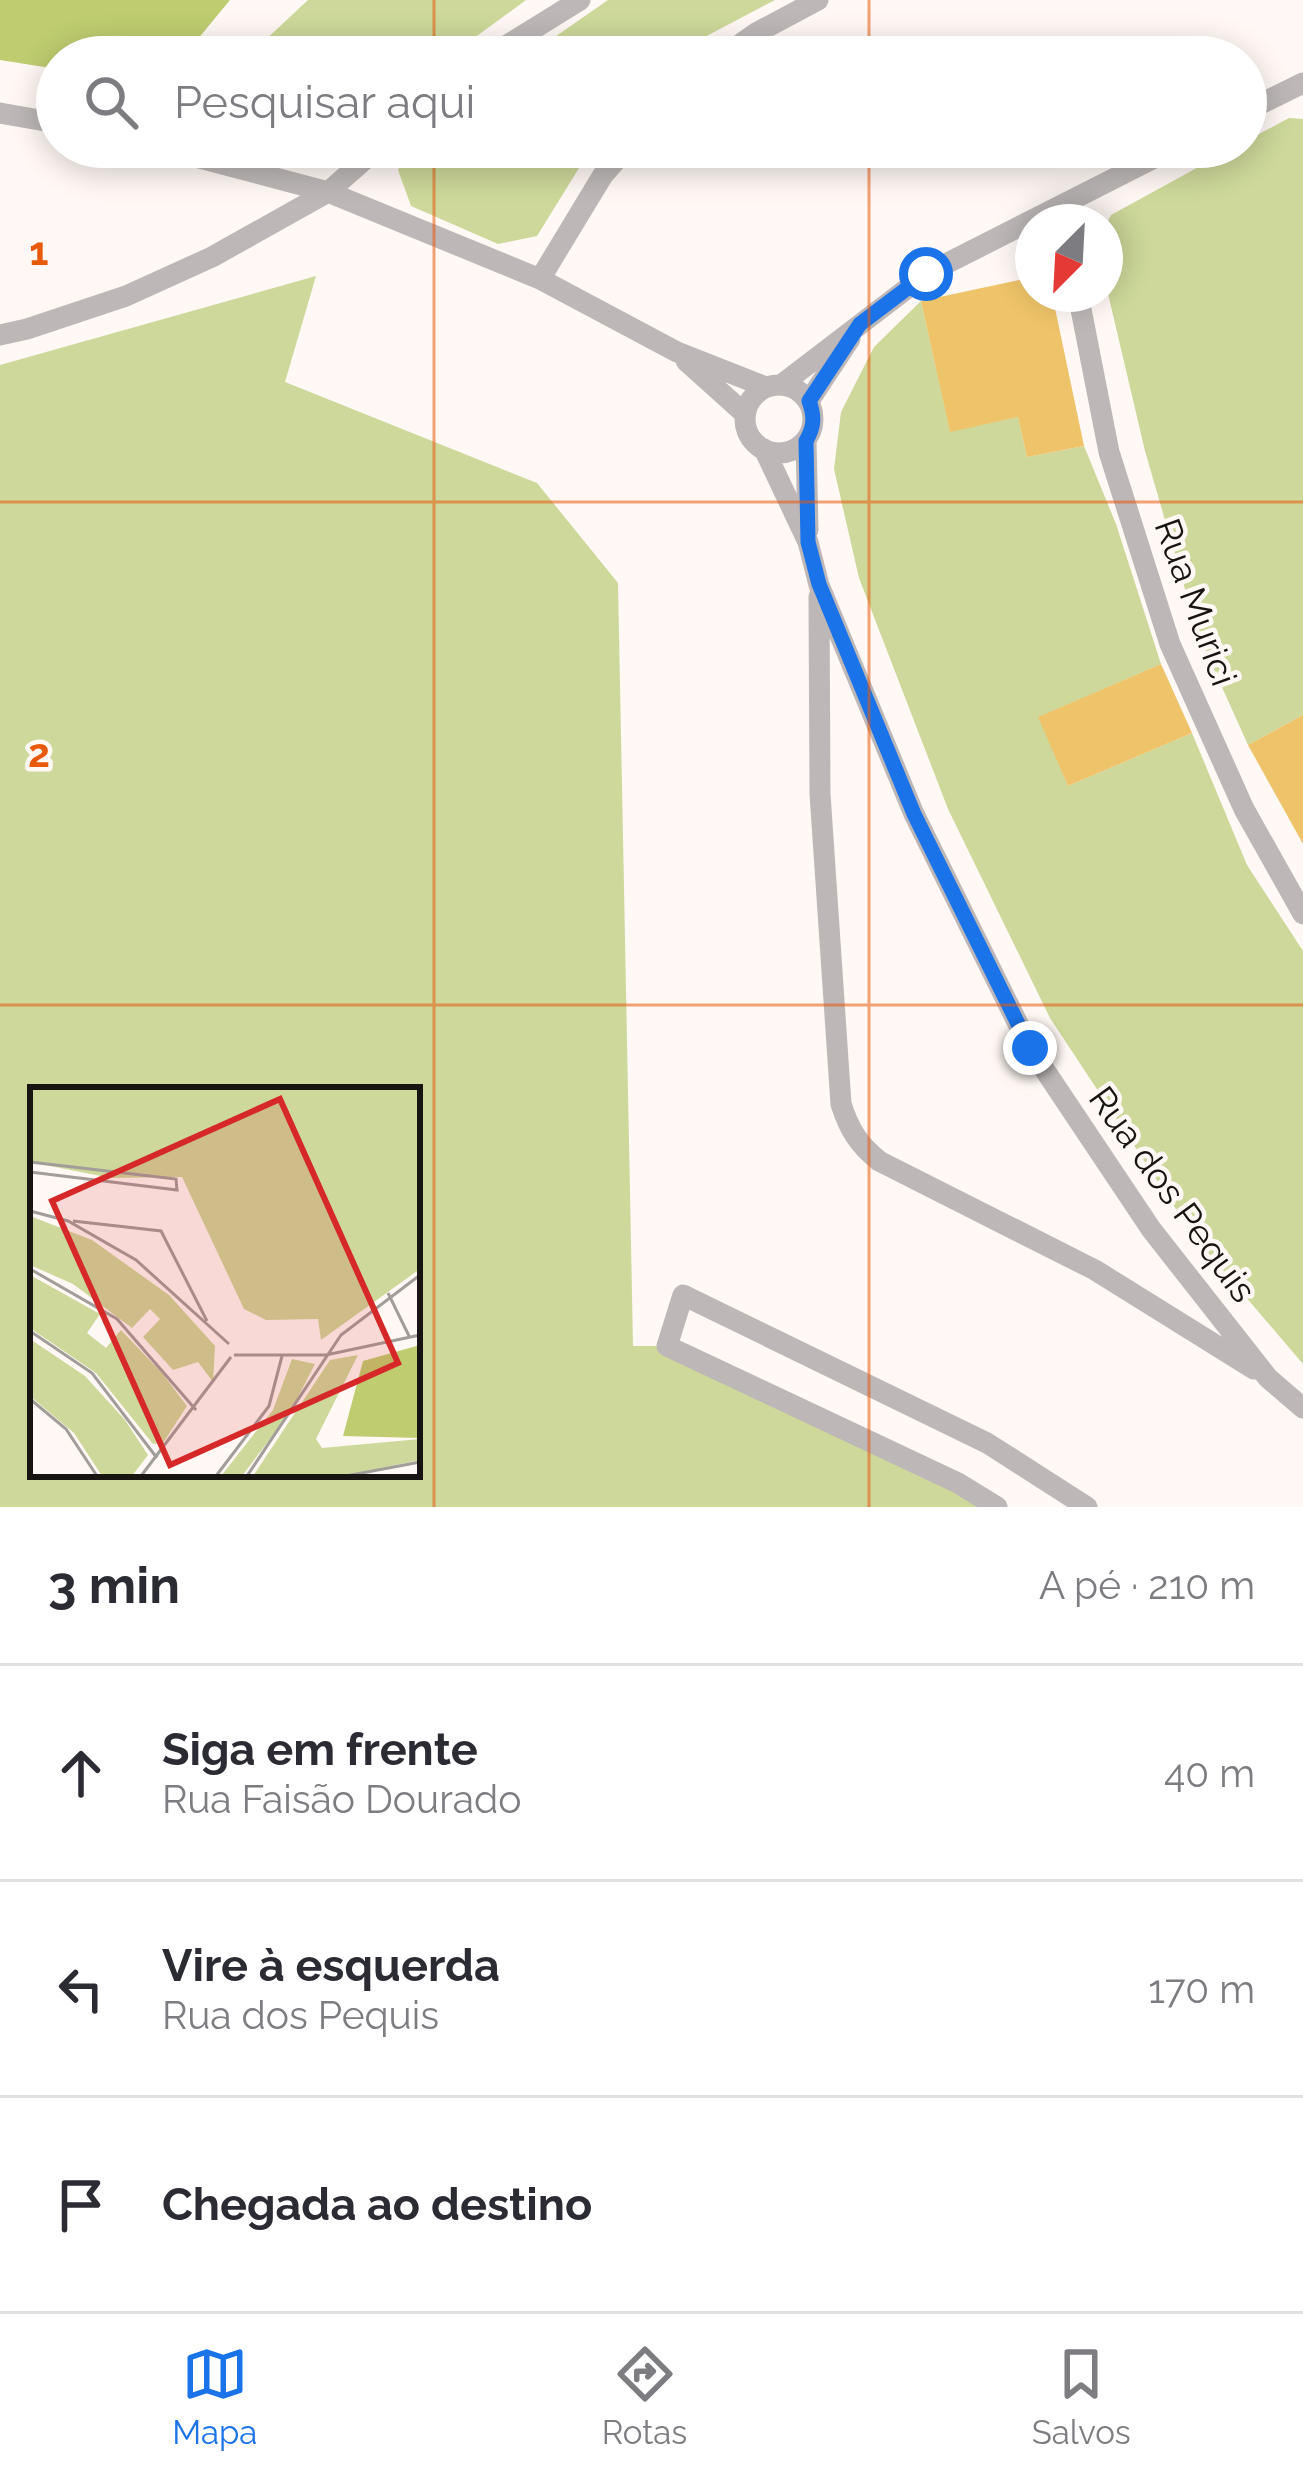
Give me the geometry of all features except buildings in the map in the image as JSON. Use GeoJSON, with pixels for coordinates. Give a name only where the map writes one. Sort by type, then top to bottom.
{"type":"FeatureCollection","features":[{"type":"Feature","properties":{"kind":"street"},"geometry":{"type":"LineString","coordinates":[[522,36],[580,0]]}},
{"type":"Feature","properties":{"kind":"street"},"geometry":{"type":"LineString","coordinates":[[752,36],[818,0]]}},
{"type":"Feature","properties":{"kind":"street"},"geometry":{"type":"LineString","coordinates":[[1267,101],[1303,82]]}},
{"type":"Feature","properties":{"kind":"street"},"geometry":{"type":"LineString","coordinates":[[0,113],[36,119]]}},
{"type":"Feature","properties":{"kind":"street"},"geometry":{"type":"LineString","coordinates":[[239,168],[328,191],[540,280],[677,352],[773,386],[796,389],[809,401],[813,428],[806,441],[778,453],[752,440],[746,414],[753,397],[773,386],[926,274],[1015,235]]}},
{"type":"Feature","properties":{"kind":"street"},"geometry":{"type":"LineString","coordinates":[[0,335],[126,296],[212,257],[328,191],[355,168]]}},
{"type":"Feature","properties":{"kind":"street"},"geometry":{"type":"LineString","coordinates":[[540,280],[610,168]]}},
{"type":"Feature","properties":{"kind":"street"},"geometry":{"type":"LineString","coordinates":[[1079,204],[1140,168]]}},
{"type":"Feature","properties":{"kind":"street","name":"Rua Murici"},"geometry":{"type":"LineString","coordinates":[[1082,312],[1109,452],[1170,644],[1244,809],[1303,914]]}},
{"type":"Feature","properties":{"kind":"street"},"geometry":{"type":"LineString","coordinates":[[809,401],[860,324]]}},
{"type":"Feature","properties":{"kind":"street"},"geometry":{"type":"LineString","coordinates":[[677,352],[746,414]]}},
{"type":"Feature","properties":{"kind":"street","name":"Rua dos Pequis"},"geometry":{"type":"LineString","coordinates":[[806,441],[808,542]]}},
{"type":"Feature","properties":{"kind":"street","name":"Rua dos Pequis"},"geometry":{"type":"LineString","coordinates":[[764,449],[808,542],[819,584],[914,814],[1030,1048],[1151,1229],[1268,1378],[1303,1408]]}},
{"type":"Feature","properties":{"kind":"street"},"geometry":{"type":"LineString","coordinates":[[819,584],[820,794],[841,1104],[850,1131],[879,1161],[1095,1270],[1268,1378]]}},
{"type":"Feature","properties":{"kind":"street"},"geometry":{"type":"LineString","coordinates":[[998,1507],[958,1483],[667,1346],[683,1295],[988,1443],[1087,1507]]}},
{"type":"Feature","properties":{"kind":"green space"},"geometry":{"type":"Polygon","coordinates":[[[0,0],[230,0],[200,36],[36,36],[36,66],[0,60],[0,0]]]}},
{"type":"Feature","properties":{"kind":"green space"},"geometry":{"type":"Polygon","coordinates":[[[308,0],[526,0],[477,36],[269,36],[308,0]]]}},
{"type":"Feature","properties":{"kind":"green space"},"geometry":{"type":"Polygon","coordinates":[[[608,0],[775,0],[707,36],[556,36],[608,0]]]}},
{"type":"Feature","properties":{"kind":"green space"},"geometry":{"type":"Polygon","coordinates":[[[1289,118],[1303,119],[1303,715],[1248,745],[1198,634],[1145,451],[1112,312],[1123,312],[1123,208],[1197,168],[1267,168],[1267,130],[1289,118]]]}},
{"type":"Feature","properties":{"kind":"green space"},"geometry":{"type":"Polygon","coordinates":[[[579,168],[537,236],[498,244],[411,206],[398,170],[579,168]]]}},
{"type":"Feature","properties":{"kind":"green space"},"geometry":{"type":"Polygon","coordinates":[[[316,276],[285,382],[537,483],[618,583],[633,1346],[667,1346],[997,1507],[0,1507],[0,365],[316,276]]]}},
{"type":"Feature","properties":{"kind":"green space"},"geometry":{"type":"Polygon","coordinates":[[[921,301],[950,431],[1018,417],[1027,457],[1084,446],[1116,524],[1161,664],[1039,717],[1068,786],[1192,733],[1247,865],[1303,951],[1303,1364],[1193,1235],[1050,1018],[948,809],[859,578],[834,469],[841,412],[874,347],[921,301]]]}},
{"type":"Feature","properties":{"kind":"route"},"geometry":{"type":"LineString","coordinates":[[926,274],[860,324],[809,401],[813,428],[806,441],[808,542],[819,584],[914,814],[1030,1048]]}}]}
